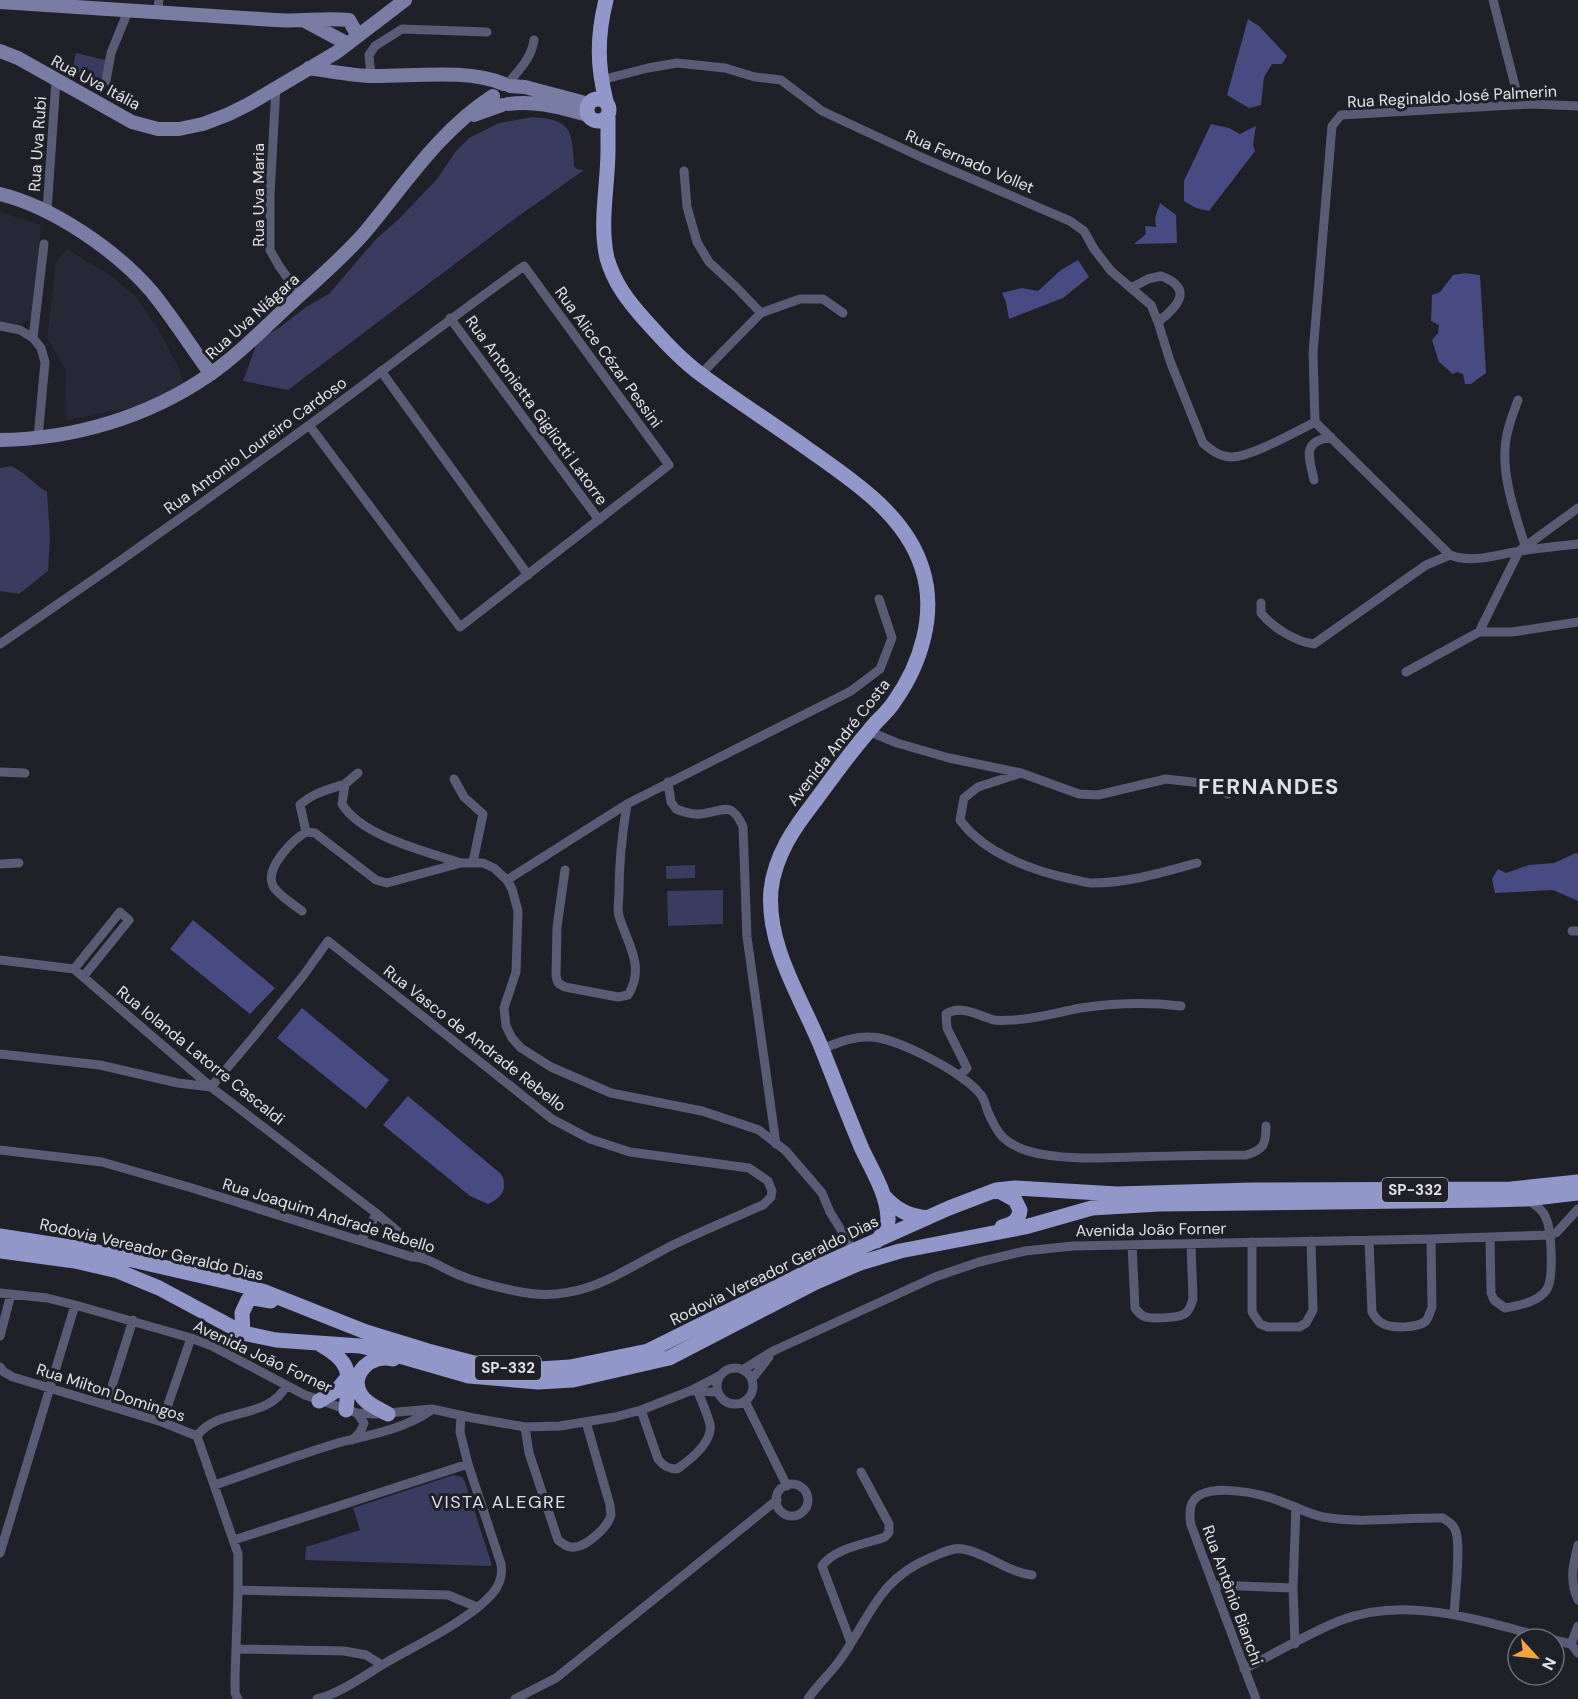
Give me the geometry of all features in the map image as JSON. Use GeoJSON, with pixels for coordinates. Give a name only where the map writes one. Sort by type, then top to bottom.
{"type":"FeatureCollection","features":[{"type":"Feature","properties":{"kind":"main road"},"geometry":{"type":"LineString","coordinates":[[606,0],[598,45],[601,81],[593,108],[608,140]]}},
{"type":"Feature","properties":{"kind":"main road","name":"Avenida André Costa"},"geometry":{"type":"LineString","coordinates":[[593,108],[601,121],[608,117],[604,233],[607,256],[614,277],[625,297],[676,354],[700,375],[867,492],[898,525],[923,569],[927,611],[926,628],[922,646],[905,686],[796,826],[782,848],[771,891],[780,950],[786,969],[822,1049],[882,1195],[888,1224],[877,1241]]}},
{"type":"Feature","properties":{"kind":"main road","name":"Rodovia Vereador Geraldo Dias"},"geometry":{"type":"LineString","coordinates":[[0,1236],[89,1250],[237,1284],[265,1292],[366,1332],[474,1363],[509,1369],[539,1370],[570,1367],[648,1351],[854,1251],[996,1190],[1015,1188],[1117,1194],[1511,1189],[1578,1182]]}},
{"type":"Feature","properties":{"kind":"main road"},"geometry":{"type":"LineString","coordinates":[[986,1235],[1014,1223],[1020,1215],[1019,1205],[1015,1200],[996,1190]]}},
{"type":"Feature","properties":{"kind":"main road","name":"Rodovia Vereador Geraldo Dias"},"geometry":{"type":"LineString","coordinates":[[0,1251],[75,1261],[117,1271],[159,1288],[243,1333],[276,1340],[360,1346],[469,1376],[538,1382],[573,1380],[669,1358],[816,1282],[860,1263],[900,1251],[1025,1227],[1092,1208],[1121,1204],[1526,1199],[1578,1193]]}},
{"type":"Feature","properties":{"kind":"main road","name":"Avenida André Costa"},"geometry":{"type":"LineString","coordinates":[[882,1195],[906,1214],[927,1218]]}},
{"type":"Feature","properties":{"kind":"main road"},"geometry":{"type":"LineString","coordinates":[[243,1333],[242,1313],[248,1300],[262,1298],[282,1304],[291,1303]]}},
{"type":"Feature","properties":{"kind":"main road"},"geometry":{"type":"LineString","coordinates":[[316,1342],[344,1360],[352,1411]]}},
{"type":"Feature","properties":{"kind":"main road"},"geometry":{"type":"LineString","coordinates":[[382,1414],[359,1393],[360,1375],[364,1366],[371,1360],[379,1358],[404,1362],[416,1360]]}},
{"type":"Feature","properties":{"kind":"main road"},"geometry":{"type":"LineString","coordinates":[[319,1401],[337,1390],[347,1378]]}},
{"type":"Feature","properties":{"kind":"street","name":"Rua Uva Itália"},"geometry":{"type":"LineString","coordinates":[[0,51],[132,122],[158,129],[179,129],[203,124],[229,114],[343,47],[405,0]]}},
{"type":"Feature","properties":{"kind":"street"},"geometry":{"type":"LineString","coordinates":[[1493,0],[1520,105]]}},
{"type":"Feature","properties":{"kind":"street"},"geometry":{"type":"LineString","coordinates":[[0,2],[128,11],[152,6],[305,21],[327,17],[375,22]]}},
{"type":"Feature","properties":{"kind":"street"},"geometry":{"type":"LineString","coordinates":[[97,86],[106,81],[111,53],[128,11]]}},
{"type":"Feature","properties":{"kind":"street"},"geometry":{"type":"LineString","coordinates":[[305,21],[328,32],[343,47]]}},
{"type":"Feature","properties":{"kind":"street"},"geometry":{"type":"LineString","coordinates":[[349,21],[343,47],[345,64],[364,76]]}},
{"type":"Feature","properties":{"kind":"street"},"geometry":{"type":"LineString","coordinates":[[364,76],[369,55],[375,46],[402,29],[487,32]]}},
{"type":"Feature","properties":{"kind":"street"},"geometry":{"type":"LineString","coordinates":[[328,32],[343,47]]}},
{"type":"Feature","properties":{"kind":"street"},"geometry":{"type":"LineString","coordinates":[[309,68],[364,76],[468,75],[492,79],[503,93],[529,59],[534,40]]}},
{"type":"Feature","properties":{"kind":"street","name":"Rua Fernado Vollet"},"geometry":{"type":"LineString","coordinates":[[601,81],[648,68],[677,63],[725,68],[755,77],[780,80],[822,111],[923,158],[1070,220],[1084,231],[1094,249],[1112,271],[1151,305],[1170,361],[1203,443],[1210,450],[1231,457],[1245,454],[1315,422]]}},
{"type":"Feature","properties":{"kind":"street","name":"Rua Uva Rubi"},"geometry":{"type":"LineString","coordinates":[[47,211],[56,80]]}},
{"type":"Feature","properties":{"kind":"street","name":"Rua Uva Maria"},"geometry":{"type":"LineString","coordinates":[[276,87],[270,195],[270,250],[300,295]]}},
{"type":"Feature","properties":{"kind":"street","name":"Rua Uva Niágara"},"geometry":{"type":"LineString","coordinates":[[0,440],[38,438],[78,431],[133,415],[177,395],[211,374],[234,356],[365,232],[443,137],[466,117],[503,93],[523,102],[593,108]]}},
{"type":"Feature","properties":{"kind":"street","name":"Rua Reginaldo José Palmerin"},"geometry":{"type":"LineString","coordinates":[[1315,422],[1313,353],[1332,126],[1341,115],[1520,105],[1578,106]]}},
{"type":"Feature","properties":{"kind":"street"},"geometry":{"type":"LineString","coordinates":[[684,171],[687,207],[697,242],[709,262],[761,313]]}},
{"type":"Feature","properties":{"kind":"street"},"geometry":{"type":"LineString","coordinates":[[0,194],[47,211],[90,237],[151,292],[211,374]]}},
{"type":"Feature","properties":{"kind":"street"},"geometry":{"type":"LineString","coordinates":[[33,338],[44,244]]}},
{"type":"Feature","properties":{"kind":"street","name":"Rua Antonio Loureiro Cardoso"},"geometry":{"type":"LineString","coordinates":[[0,644],[116,564],[309,425],[450,318],[524,266]]}},
{"type":"Feature","properties":{"kind":"street","name":"Rua Alice Cézar Pessini"},"geometry":{"type":"LineString","coordinates":[[524,266],[669,465],[599,520]]}},
{"type":"Feature","properties":{"kind":"street"},"geometry":{"type":"LineString","coordinates":[[1131,288],[1148,279],[1161,276],[1175,284],[1180,293],[1180,301],[1158,322]]}},
{"type":"Feature","properties":{"kind":"street"},"geometry":{"type":"LineString","coordinates":[[700,375],[761,313],[800,299],[823,299],[843,313]]}},
{"type":"Feature","properties":{"kind":"street","name":"Rua Antonietta Gigliotti Latorre"},"geometry":{"type":"LineString","coordinates":[[450,318],[599,520]]}},
{"type":"Feature","properties":{"kind":"street"},"geometry":{"type":"LineString","coordinates":[[0,326],[20,330],[33,338],[41,348],[45,362],[38,438]]}},
{"type":"Feature","properties":{"kind":"street"},"geometry":{"type":"LineString","coordinates":[[381,371],[528,574]]}},
{"type":"Feature","properties":{"kind":"street"},"geometry":{"type":"LineString","coordinates":[[1518,400],[1507,431],[1505,452],[1522,548]]}},
{"type":"Feature","properties":{"kind":"street"},"geometry":{"type":"LineString","coordinates":[[1315,422],[1455,557]]}},
{"type":"Feature","properties":{"kind":"street"},"geometry":{"type":"LineString","coordinates":[[309,425],[460,627],[599,520]]}},
{"type":"Feature","properties":{"kind":"street"},"geometry":{"type":"LineString","coordinates":[[1314,480],[1310,449],[1312,443],[1318,439],[1331,437]]}},
{"type":"Feature","properties":{"kind":"street"},"geometry":{"type":"LineString","coordinates":[[1479,632],[1522,548],[1578,508]]}},
{"type":"Feature","properties":{"kind":"street"},"geometry":{"type":"LineString","coordinates":[[1261,603],[1261,613],[1274,625],[1306,643],[1314,644],[1426,565],[1455,557],[1478,558],[1522,548],[1578,544]]}},
{"type":"Feature","properties":{"kind":"street"},"geometry":{"type":"LineString","coordinates":[[507,880],[627,804],[851,691],[880,669],[892,638],[879,599]]}},
{"type":"Feature","properties":{"kind":"street"},"geometry":{"type":"LineString","coordinates":[[1406,672],[1479,632],[1512,632],[1578,622]]}},
{"type":"Feature","properties":{"kind":"street"},"geometry":{"type":"LineString","coordinates":[[868,731],[897,743],[949,758],[1021,773],[1079,794],[1098,795],[1166,779],[1210,784],[1228,794]]}},
{"type":"Feature","properties":{"kind":"street"},"geometry":{"type":"LineString","coordinates":[[0,772],[25,773]]}},
{"type":"Feature","properties":{"kind":"street"},"geometry":{"type":"LineString","coordinates":[[306,832],[300,805],[306,799],[323,791],[345,784],[358,773]]}},
{"type":"Feature","properties":{"kind":"street"},"geometry":{"type":"LineString","coordinates":[[1021,773],[978,787],[964,798],[960,820],[970,834],[1011,860],[1052,875],[1092,883],[1140,878],[1197,863]]}},
{"type":"Feature","properties":{"kind":"street"},"geometry":{"type":"LineString","coordinates":[[454,779],[464,797],[483,814],[473,862]]}},
{"type":"Feature","properties":{"kind":"street"},"geometry":{"type":"LineString","coordinates":[[668,782],[676,808],[698,815],[720,809],[731,809],[738,815],[743,827],[747,937],[776,1143]]}},
{"type":"Feature","properties":{"kind":"street"},"geometry":{"type":"LineString","coordinates":[[345,784],[342,800],[344,807],[362,823],[389,839],[461,863]]}},
{"type":"Feature","properties":{"kind":"street"},"geometry":{"type":"LineString","coordinates":[[565,870],[558,927],[556,976],[558,983],[565,987],[618,997],[628,995],[634,987],[636,969],[634,952],[618,914],[619,855],[627,804]]}},
{"type":"Feature","properties":{"kind":"street"},"geometry":{"type":"LineString","coordinates":[[302,911],[274,887],[272,880],[277,861],[286,848],[306,832],[315,833],[376,880],[387,883],[461,863],[483,863],[494,868],[507,880],[512,889],[518,912],[516,972],[504,1008],[512,1038],[521,1048],[551,1067],[611,1093],[702,1112],[759,1130],[786,1151],[822,1193],[830,1212],[854,1251]]}},
{"type":"Feature","properties":{"kind":"street"},"geometry":{"type":"LineString","coordinates":[[0,864],[19,863]]}},
{"type":"Feature","properties":{"kind":"street"},"geometry":{"type":"LineString","coordinates":[[0,960],[74,969],[120,912],[129,920],[83,977]]}},
{"type":"Feature","properties":{"kind":"street","name":"Rua Vasco de Andrade Rebello"},"geometry":{"type":"LineString","coordinates":[[211,1087],[303,976],[328,941],[564,1126],[603,1144],[630,1152],[749,1168],[768,1181],[772,1191],[771,1197]]}},
{"type":"Feature","properties":{"kind":"street","name":"Rua Iolanda Latorre Cascaldi"},"geometry":{"type":"LineString","coordinates":[[74,969],[211,1087],[376,1212],[417,1248],[422,1257]]}},
{"type":"Feature","properties":{"kind":"street"},"geometry":{"type":"LineString","coordinates":[[960,1075],[967,1068],[947,1028],[946,1014],[952,1011],[966,1010],[996,1020],[1027,1020],[1080,1008],[1121,1003],[1148,1002],[1181,1006]]}},
{"type":"Feature","properties":{"kind":"street"},"geometry":{"type":"LineString","coordinates":[[822,1049],[842,1041],[870,1037],[888,1040],[960,1075],[982,1095],[994,1125],[1003,1139],[1031,1152],[1087,1158],[1246,1155],[1257,1152],[1261,1148],[1266,1139],[1266,1126]]}},
{"type":"Feature","properties":{"kind":"street"},"geometry":{"type":"LineString","coordinates":[[0,1054],[100,1065],[177,1083],[211,1087]]}},
{"type":"Feature","properties":{"kind":"street","name":"Rua Joaquim Andrade Rebello"},"geometry":{"type":"LineString","coordinates":[[0,1150],[102,1162],[412,1257],[422,1257],[458,1275],[522,1293],[557,1295],[592,1287],[673,1245],[763,1205],[771,1197]]}},
{"type":"Feature","properties":{"kind":"street"},"geometry":{"type":"LineString","coordinates":[[1490,1238],[1491,1293],[1494,1300],[1505,1308],[1516,1306],[1539,1296],[1548,1288],[1550,1235],[1544,1213],[1526,1199]]}},
{"type":"Feature","properties":{"kind":"street"},"geometry":{"type":"LineString","coordinates":[[1550,1235],[1557,1232],[1578,1209]]}},
{"type":"Feature","properties":{"kind":"street"},"geometry":{"type":"LineString","coordinates":[[361,1240],[376,1212]]}},
{"type":"Feature","properties":{"kind":"street","name":"Avenida João Forner"},"geometry":{"type":"LineString","coordinates":[[744,1369],[773,1351],[935,1277],[979,1262],[1025,1251],[1073,1246],[1550,1235]]}},
{"type":"Feature","properties":{"kind":"street"},"geometry":{"type":"LineString","coordinates":[[1369,1240],[1372,1312],[1376,1319],[1389,1326],[1418,1325],[1425,1322],[1429,1316],[1432,1307],[1431,1239]]}},
{"type":"Feature","properties":{"kind":"street"},"geometry":{"type":"LineString","coordinates":[[1251,1242],[1252,1312],[1260,1324],[1268,1327],[1299,1327],[1306,1323],[1313,1310],[1311,1241]]}},
{"type":"Feature","properties":{"kind":"street"},"geometry":{"type":"LineString","coordinates":[[1132,1245],[1135,1308],[1146,1317],[1178,1316],[1186,1313],[1191,1306],[1193,1299],[1191,1244]]}},
{"type":"Feature","properties":{"kind":"street","name":"Avenida João Forner"},"geometry":{"type":"LineString","coordinates":[[0,1293],[47,1298],[133,1320],[191,1338],[212,1346],[319,1401],[352,1411],[382,1414],[432,1409],[525,1426],[560,1426],[615,1418],[641,1410],[694,1391],[719,1376]]}},
{"type":"Feature","properties":{"kind":"street"},"geometry":{"type":"LineString","coordinates":[[0,1336],[11,1294]]}},
{"type":"Feature","properties":{"kind":"street"},"geometry":{"type":"LineString","coordinates":[[0,1553],[75,1305]]}},
{"type":"Feature","properties":{"kind":"street"},"geometry":{"type":"LineString","coordinates":[[106,1405],[133,1320]]}},
{"type":"Feature","properties":{"kind":"street"},"geometry":{"type":"LineString","coordinates":[[162,1422],[191,1338]]}},
{"type":"Feature","properties":{"kind":"street","name":"Avenida João Forner"},"geometry":{"type":"LineString","coordinates":[[752,1379],[773,1351]]}},
{"type":"Feature","properties":{"kind":"street","name":"Rua Milton Domingos"},"geometry":{"type":"LineString","coordinates":[[0,1367],[13,1377],[162,1422],[197,1436],[238,1554],[235,1693],[238,1699]]}},
{"type":"Feature","properties":{"kind":"street"},"geometry":{"type":"LineString","coordinates":[[728,1368],[744,1369],[752,1379],[752,1391],[745,1401],[737,1404],[722,1399],[718,1392],[719,1376],[728,1368]]}},
{"type":"Feature","properties":{"kind":"street"},"geometry":{"type":"LineString","coordinates":[[197,1436],[202,1429],[216,1422],[275,1400],[286,1386]]}},
{"type":"Feature","properties":{"kind":"street"},"geometry":{"type":"LineString","coordinates":[[641,1410],[658,1459],[662,1465],[670,1469],[677,1469],[705,1443],[710,1434],[710,1424],[694,1391]]}},
{"type":"Feature","properties":{"kind":"street","name":"Avenida João Forner"},"geometry":{"type":"LineString","coordinates":[[694,1391],[718,1392]]}},
{"type":"Feature","properties":{"kind":"street"},"geometry":{"type":"LineString","coordinates":[[745,1401],[786,1486]]}},
{"type":"Feature","properties":{"kind":"street"},"geometry":{"type":"LineString","coordinates":[[215,1485],[419,1419],[432,1409]]}},
{"type":"Feature","properties":{"kind":"street"},"geometry":{"type":"LineString","coordinates":[[351,1441],[360,1433],[364,1423],[352,1411]]}},
{"type":"Feature","properties":{"kind":"street"},"geometry":{"type":"LineString","coordinates":[[373,1434],[382,1414]]}},
{"type":"Feature","properties":{"kind":"street"},"geometry":{"type":"LineString","coordinates":[[317,1699],[349,1684],[477,1607],[500,1582],[501,1564],[468,1464],[460,1432],[461,1416]]}},
{"type":"Feature","properties":{"kind":"street"},"geometry":{"type":"LineString","coordinates":[[525,1426],[529,1453],[558,1540],[566,1546],[575,1547],[584,1544],[605,1526],[611,1516],[610,1505],[586,1422]]}},
{"type":"Feature","properties":{"kind":"street"},"geometry":{"type":"LineString","coordinates":[[234,1540],[468,1464]]}},
{"type":"Feature","properties":{"kind":"street"},"geometry":{"type":"LineString","coordinates":[[851,1643],[822,1566],[826,1560],[839,1552],[885,1537],[890,1532],[889,1524],[861,1472]]}},
{"type":"Feature","properties":{"kind":"street"},"geometry":{"type":"LineString","coordinates":[[515,1699],[555,1678],[764,1511],[777,1500],[781,1489],[792,1484],[804,1489],[808,1500],[807,1506],[798,1515],[786,1515],[781,1511],[777,1500]]}},
{"type":"Feature","properties":{"kind":"street","name":"Rua Antônio Bianchi"},"geometry":{"type":"LineString","coordinates":[[1256,1699],[1191,1525],[1190,1508],[1194,1499],[1201,1493],[1240,1492],[1271,1498],[1321,1517],[1345,1519],[1443,1518],[1452,1524],[1456,1533],[1454,1615]]}},
{"type":"Feature","properties":{"kind":"street"},"geometry":{"type":"LineString","coordinates":[[1295,1644],[1293,1588],[1296,1507]]}},
{"type":"Feature","properties":{"kind":"street"},"geometry":{"type":"LineString","coordinates":[[764,1511],[781,1511]]}},
{"type":"Feature","properties":{"kind":"street"},"geometry":{"type":"LineString","coordinates":[[1578,1545],[1572,1570],[1572,1587],[1578,1600]]}},
{"type":"Feature","properties":{"kind":"street"},"geometry":{"type":"LineString","coordinates":[[808,1699],[838,1663],[879,1596],[893,1580],[920,1562],[947,1551],[963,1549],[1018,1574],[1032,1575]]}},
{"type":"Feature","properties":{"kind":"street"},"geometry":{"type":"LineString","coordinates":[[1214,1585],[1293,1588]]}},
{"type":"Feature","properties":{"kind":"street"},"geometry":{"type":"LineString","coordinates":[[238,1590],[448,1594],[477,1607]]}},
{"type":"Feature","properties":{"kind":"street"},"geometry":{"type":"LineString","coordinates":[[1244,1669],[1338,1622],[1359,1615],[1415,1610],[1454,1615],[1506,1628]]}},
{"type":"Feature","properties":{"kind":"street"},"geometry":{"type":"LineString","coordinates":[[1571,1644],[1578,1626]]}},
{"type":"Feature","properties":{"kind":"street"},"geometry":{"type":"LineString","coordinates":[[1566,1643],[1571,1644],[1578,1653]]}},
{"type":"Feature","properties":{"kind":"street"},"geometry":{"type":"LineString","coordinates":[[236,1649],[344,1651],[366,1655],[382,1665]]}},
{"type":"Feature","properties":{"kind":"shaded area"},"geometry":{"type":"Polygon","coordinates":[[[1248,19],[1259,26],[1287,56],[1282,64],[1272,64],[1264,77],[1261,105],[1249,108],[1227,95],[1248,19]]]}},
{"type":"Feature","properties":{"kind":"shaded area"},"geometry":{"type":"Polygon","coordinates":[[[76,53],[109,61],[104,79],[72,71],[76,53]]]}},
{"type":"Feature","properties":{"kind":"shaded area"},"geometry":{"type":"Polygon","coordinates":[[[533,117],[546,118],[563,124],[570,135],[574,166],[584,170],[513,220],[288,390],[243,381],[258,340],[329,294],[376,239],[398,220],[437,179],[456,151],[469,138],[499,123],[533,117]]]}},
{"type":"Feature","properties":{"kind":"shaded area"},"geometry":{"type":"Polygon","coordinates":[[[1211,124],[1229,128],[1240,134],[1256,126],[1253,145],[1255,151],[1209,211],[1196,208],[1184,201],[1184,181],[1211,124]]]}},
{"type":"Feature","properties":{"kind":"shaded area"},"geometry":{"type":"Polygon","coordinates":[[[1160,203],[1176,215],[1177,243],[1134,244],[1146,234],[1145,226],[1156,227],[1155,218],[1160,203]]]}},
{"type":"Feature","properties":{"kind":"shaded area"},"geometry":{"type":"Polygon","coordinates":[[[0,212],[41,225],[32,319],[21,324],[0,322],[0,212]]]}},
{"type":"Feature","properties":{"kind":"shaded area"},"geometry":{"type":"Polygon","coordinates":[[[67,249],[110,275],[136,297],[158,329],[181,372],[184,385],[138,406],[67,420],[65,415],[66,370],[47,338],[56,262],[67,249]]]}},
{"type":"Feature","properties":{"kind":"shaded area"},"geometry":{"type":"Polygon","coordinates":[[[1078,260],[1089,277],[1063,298],[1009,319],[1002,293],[1022,288],[1038,291],[1061,270],[1078,260]]]}},
{"type":"Feature","properties":{"kind":"shaded area"},"geometry":{"type":"Polygon","coordinates":[[[1464,273],[1480,275],[1486,373],[1471,384],[1465,384],[1463,374],[1457,372],[1453,374],[1439,362],[1432,340],[1438,333],[1439,325],[1431,321],[1432,295],[1440,292],[1453,275],[1464,273]]]}},
{"type":"Feature","properties":{"kind":"shaded area"},"geometry":{"type":"Polygon","coordinates":[[[11,466],[21,471],[47,492],[50,538],[48,571],[19,594],[0,591],[0,468],[11,466]]]}},
{"type":"Feature","properties":{"kind":"shaded area"},"geometry":{"type":"Polygon","coordinates":[[[1578,854],[1578,901],[1553,890],[1495,893],[1492,879],[1498,869],[1506,873],[1529,865],[1554,863],[1578,854]]]}},
{"type":"Feature","properties":{"kind":"shaded area"},"geometry":{"type":"Polygon","coordinates":[[[695,865],[695,878],[666,879],[666,866],[695,865]]]}},
{"type":"Feature","properties":{"kind":"shaded area"},"geometry":{"type":"Polygon","coordinates":[[[723,890],[723,924],[668,926],[667,891],[723,890]]]}},
{"type":"Feature","properties":{"kind":"shaded area"},"geometry":{"type":"Polygon","coordinates":[[[193,920],[275,988],[250,1014],[170,949],[193,920]]]}},
{"type":"Feature","properties":{"kind":"shaded area"},"geometry":{"type":"Polygon","coordinates":[[[302,1008],[389,1080],[366,1109],[277,1038],[302,1008]]]}},
{"type":"Feature","properties":{"kind":"shaded area"},"geometry":{"type":"Polygon","coordinates":[[[408,1096],[501,1174],[504,1188],[497,1199],[488,1204],[470,1196],[383,1125],[408,1096]]]}},
{"type":"Feature","properties":{"kind":"shaded area"},"geometry":{"type":"Polygon","coordinates":[[[454,1475],[462,1477],[465,1482],[492,1565],[305,1560],[306,1547],[360,1530],[353,1508],[454,1475]]]}},
{"type":"Feature","properties":{"kind":"district","name":"FERNANDES"},"geometry":{"type":"Point","coordinates":[1269,786]}},
{"type":"Feature","properties":{"kind":"district","name":"VISTA ALEGRE"},"geometry":{"type":"Point","coordinates":[499,1502]}}]}
